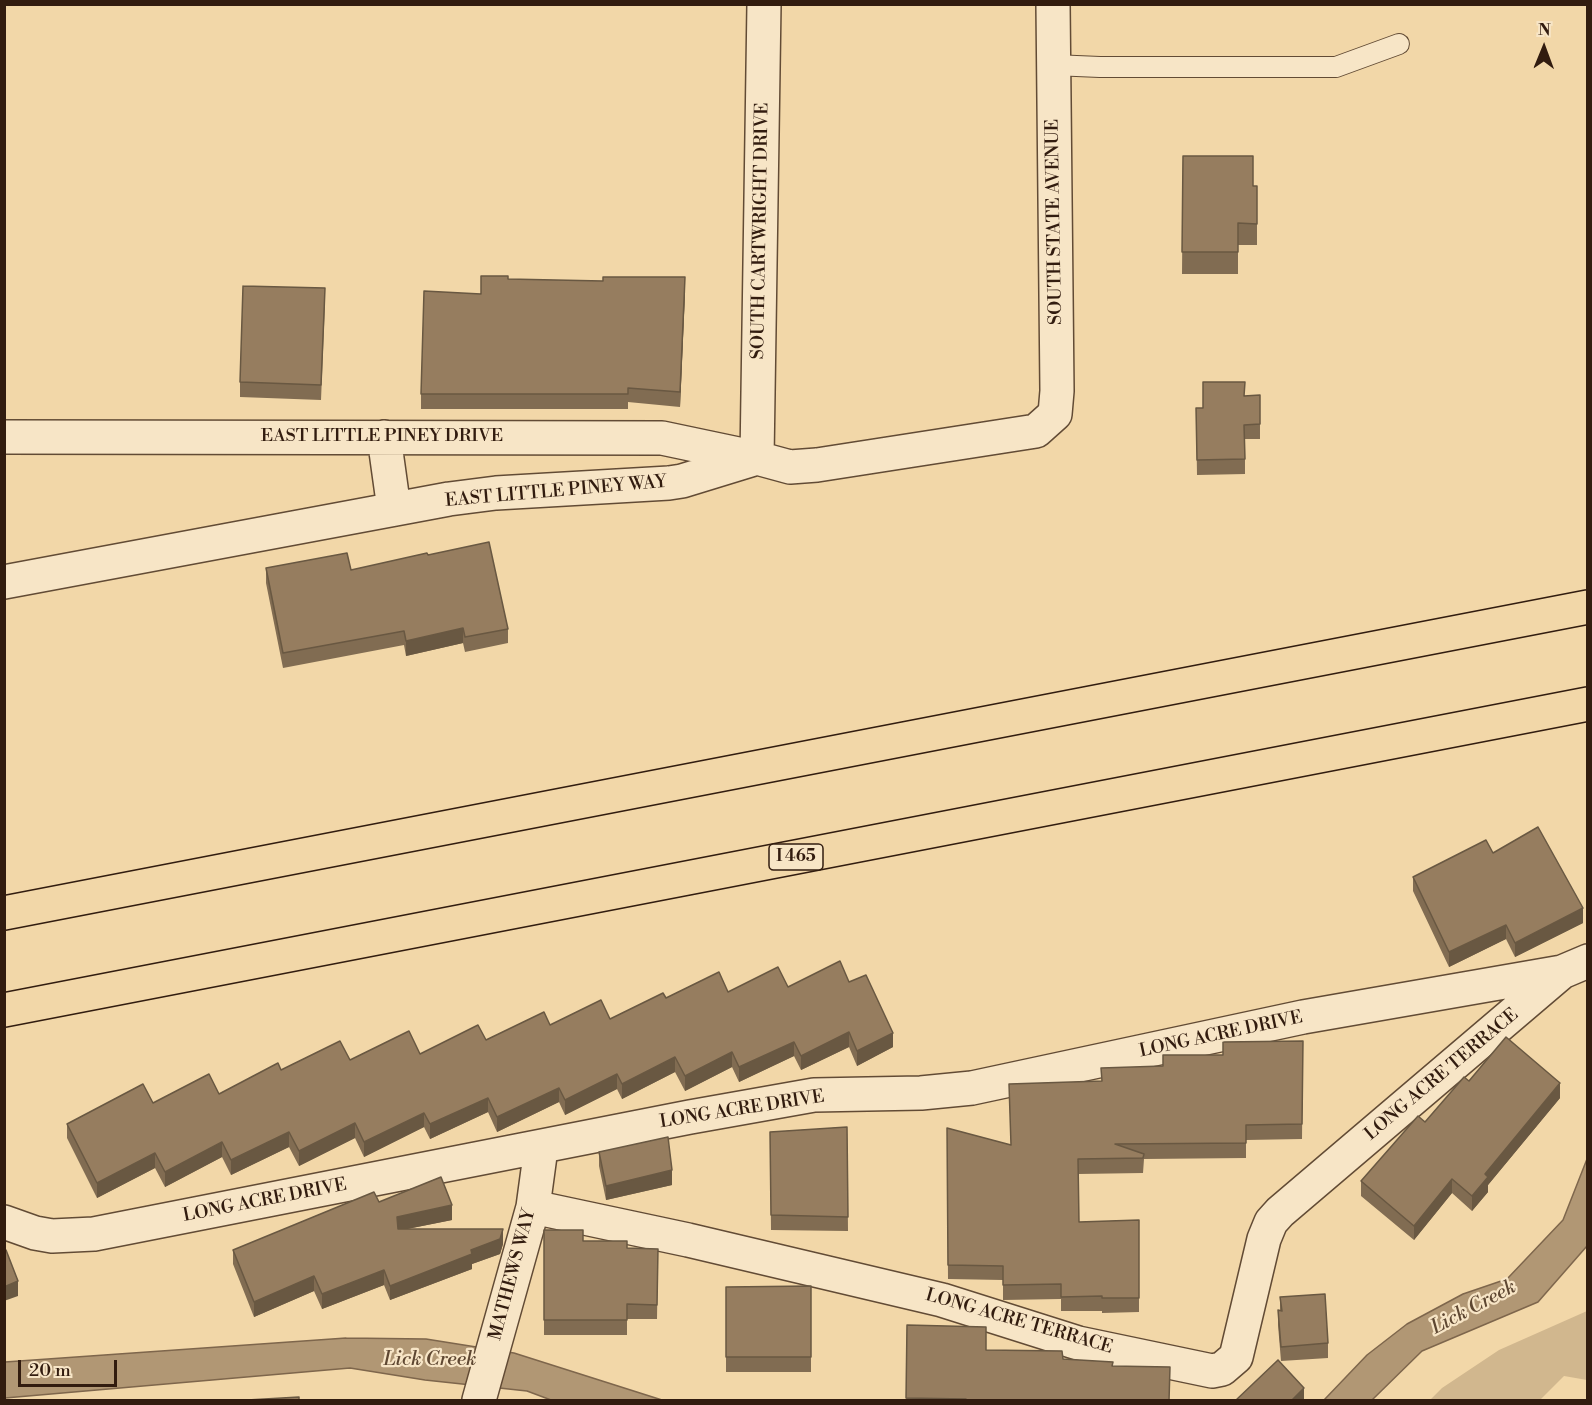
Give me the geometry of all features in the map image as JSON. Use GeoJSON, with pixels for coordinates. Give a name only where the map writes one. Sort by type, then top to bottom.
{"type":"FeatureCollection","features":[{"type":"Feature","properties":{"kind":"highway"},"geometry":{"type":"LineString","coordinates":[[4,913],[1587,607]]}},
{"type":"Feature","properties":{"kind":"highway","name":"I 465"},"geometry":{"type":"LineString","coordinates":[[4,1010],[1587,704]]}},
{"type":"Feature","properties":{"kind":"street","name":"SOUTH CARTWRIGHT DRIVE"},"geometry":{"type":"LineString","coordinates":[[757,458],[764,4]]}},
{"type":"Feature","properties":{"kind":"street","name":"SOUTH STATE AVENUE"},"geometry":{"type":"LineString","coordinates":[[757,458],[790,466],[817,465],[1036,431],[1055,414],[1057,390],[1053,4]]}},
{"type":"Feature","properties":{"kind":"street","name":"EAST LITTLE PINEY DRIVE"},"geometry":{"type":"LineString","coordinates":[[4,437],[662,438],[757,458]]}},
{"type":"Feature","properties":{"kind":"street"},"geometry":{"type":"LineString","coordinates":[[384,438],[394,509]]}},
{"type":"Feature","properties":{"kind":"street","name":"EAST LITTLE PINEY WAY"},"geometry":{"type":"LineString","coordinates":[[4,582],[394,509],[496,493],[682,481],[757,458]]}},
{"type":"Feature","properties":{"kind":"street","name":"LONG ACRE DRIVE"},"geometry":{"type":"LineString","coordinates":[[4,1222],[35,1233],[52,1236],[93,1234],[690,1117],[814,1095],[921,1093],[972,1088],[1303,1017],[1575,967]]}},
{"type":"Feature","properties":{"kind":"street","name":"LONG ACRE TERRACE"},"geometry":{"type":"LineString","coordinates":[[533,1207],[688,1240],[942,1300],[1078,1342],[1212,1371],[1222,1369],[1236,1357],[1263,1239],[1271,1222],[1280,1212],[1575,967]]}},
{"type":"Feature","properties":{"kind":"street","name":"MATHEWS WAY"},"geometry":{"type":"LineString","coordinates":[[479,1400],[533,1207],[541,1148]]}},
{"type":"Feature","properties":{"kind":"lane"},"geometry":{"type":"LineString","coordinates":[[1053,65],[1336,67],[1399,44]]}},
{"type":"Feature","properties":{"kind":"shaded area"},"geometry":{"type":"Polygon","coordinates":[[[1587,1311],[1587,1380],[1564,1376],[1540,1400],[1430,1400],[1442,1388],[1499,1350],[1587,1311]]]}},
{"type":"Feature","properties":{"kind":"water","name":"Lick Creek"},"geometry":{"type":"Polygon","coordinates":[[[1587,1159],[1587,1246],[1538,1302],[1422,1351],[1372,1400],[1324,1400],[1367,1355],[1407,1324],[1463,1294],[1507,1279],[1563,1220],[1587,1159]]]}},
{"type":"Feature","properties":{"kind":"water","name":"Lick Creek"},"geometry":{"type":"Polygon","coordinates":[[[346,1338],[426,1339],[514,1353],[662,1400],[551,1400],[527,1391],[425,1380],[350,1368],[5,1398],[5,1362],[346,1338]]]}},
{"type":"Feature","properties":{"kind":"building"},"geometry":{"type":"Polygon","coordinates":[[[1183,156],[1253,156],[1253,186],[1257,186],[1257,224],[1238,223],[1238,252],[1182,252],[1183,156]]]}},
{"type":"Feature","properties":{"kind":"building"},"geometry":{"type":"Polygon","coordinates":[[[481,276],[508,276],[508,279],[603,281],[603,277],[685,277],[680,392],[628,388],[628,394],[421,394],[424,291],[481,294],[481,276]]]}},
{"type":"Feature","properties":{"kind":"building"},"geometry":{"type":"Polygon","coordinates":[[[243,286],[325,288],[321,385],[240,382],[243,286]]]}},
{"type":"Feature","properties":{"kind":"building"},"geometry":{"type":"Polygon","coordinates":[[[1203,382],[1245,382],[1244,396],[1260,395],[1260,424],[1244,425],[1245,459],[1197,460],[1196,408],[1203,408],[1203,382]]]}},
{"type":"Feature","properties":{"kind":"building"},"geometry":{"type":"Polygon","coordinates":[[[489,542],[508,629],[465,637],[463,628],[406,641],[404,631],[283,653],[266,568],[347,553],[351,570],[489,542]]]}},
{"type":"Feature","properties":{"kind":"building"},"geometry":{"type":"Polygon","coordinates":[[[1538,827],[1583,908],[1515,943],[1506,925],[1449,952],[1413,877],[1486,840],[1493,853],[1538,827]]]}},
{"type":"Feature","properties":{"kind":"building"},"geometry":{"type":"Polygon","coordinates":[[[840,961],[849,982],[866,975],[893,1033],[857,1051],[849,1032],[801,1056],[794,1042],[739,1067],[732,1052],[685,1076],[675,1057],[622,1084],[617,1074],[565,1100],[559,1088],[497,1117],[488,1098],[430,1124],[424,1113],[364,1142],[355,1123],[299,1151],[289,1132],[231,1160],[222,1142],[165,1172],[155,1153],[97,1183],[67,1124],[143,1084],[153,1103],[209,1074],[219,1094],[278,1063],[281,1070],[340,1041],[350,1060],[409,1031],[420,1054],[478,1025],[486,1040],[544,1012],[550,1025],[601,1000],[610,1019],[663,993],[666,998],[719,972],[728,992],[778,967],[788,987],[840,961]]]}},
{"type":"Feature","properties":{"kind":"building"},"geometry":{"type":"Polygon","coordinates":[[[1506,1037],[1560,1083],[1485,1174],[1488,1177],[1472,1196],[1452,1179],[1414,1226],[1361,1181],[1418,1116],[1425,1122],[1464,1077],[1469,1081],[1506,1037]]]}},
{"type":"Feature","properties":{"kind":"building"},"geometry":{"type":"Polygon","coordinates":[[[1303,1041],[1302,1124],[1246,1125],[1246,1143],[1115,1144],[1144,1154],[1143,1158],[1078,1159],[1079,1222],[1139,1220],[1139,1298],[1061,1297],[1061,1284],[1003,1285],[1003,1266],[948,1265],[947,1128],[1011,1145],[1009,1084],[1102,1081],[1101,1068],[1163,1066],[1163,1055],[1223,1055],[1223,1042],[1303,1041]]]}},
{"type":"Feature","properties":{"kind":"building"},"geometry":{"type":"Polygon","coordinates":[[[847,1127],[848,1217],[771,1215],[770,1132],[847,1127]]]}},
{"type":"Feature","properties":{"kind":"building"},"geometry":{"type":"Polygon","coordinates":[[[668,1137],[672,1170],[606,1186],[599,1152],[668,1137]]]}},
{"type":"Feature","properties":{"kind":"building"},"geometry":{"type":"Polygon","coordinates":[[[441,1177],[452,1205],[397,1217],[398,1229],[503,1229],[500,1239],[471,1250],[472,1254],[390,1286],[384,1270],[322,1294],[314,1276],[254,1302],[233,1250],[374,1192],[379,1202],[441,1177]]]}},
{"type":"Feature","properties":{"kind":"building"},"geometry":{"type":"Polygon","coordinates":[[[544,1230],[583,1230],[583,1241],[627,1241],[627,1248],[658,1249],[657,1305],[627,1304],[627,1320],[544,1320],[544,1230]]]}},
{"type":"Feature","properties":{"kind":"building"},"geometry":{"type":"Polygon","coordinates":[[[6,1250],[18,1281],[4,1287],[4,1251],[6,1250]]]}},
{"type":"Feature","properties":{"kind":"building"},"geometry":{"type":"Polygon","coordinates":[[[811,1286],[811,1357],[726,1357],[726,1287],[811,1286]]]}},
{"type":"Feature","properties":{"kind":"building"},"geometry":{"type":"Polygon","coordinates":[[[1325,1294],[1328,1343],[1281,1347],[1278,1310],[1282,1311],[1280,1297],[1325,1294]]]}},
{"type":"Feature","properties":{"kind":"building"},"geometry":{"type":"Polygon","coordinates":[[[907,1325],[986,1327],[986,1350],[1062,1351],[1063,1359],[1113,1362],[1112,1366],[1170,1367],[1169,1401],[966,1401],[966,1399],[906,1398],[907,1325]]]}},
{"type":"Feature","properties":{"kind":"building"},"geometry":{"type":"Polygon","coordinates":[[[1278,1360],[1304,1388],[1291,1401],[1235,1401],[1278,1360]]]}},
{"type":"Feature","properties":{"kind":"building"},"geometry":{"type":"Polygon","coordinates":[[[299,1397],[299,1401],[230,1401],[299,1397]]]}}]}
